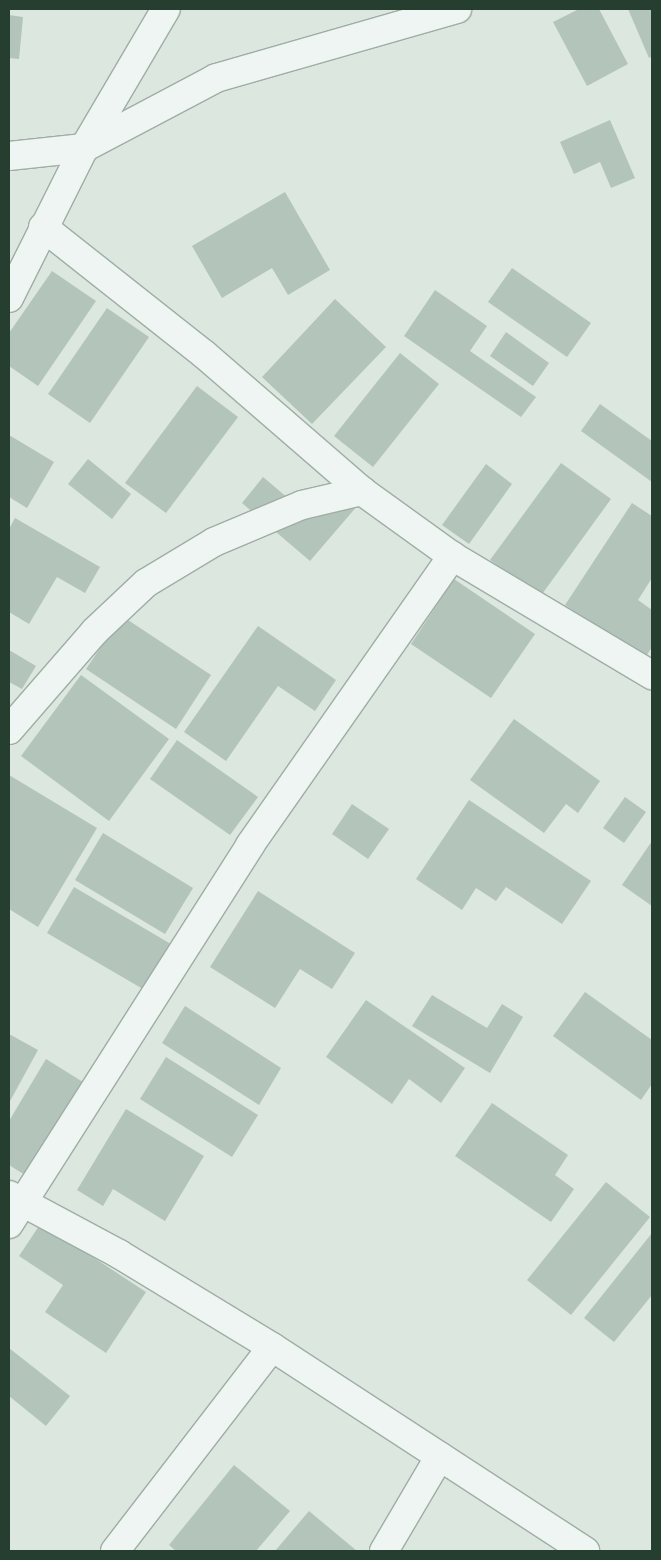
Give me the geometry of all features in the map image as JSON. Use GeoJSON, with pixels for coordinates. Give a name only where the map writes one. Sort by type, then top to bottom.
{"type":"FeatureCollection","features":[{"type":"Feature","properties":{"kind":"street"},"geometry":{"type":"LineString","coordinates":[[9,298],[84,148],[166,9]]}},
{"type":"Feature","properties":{"kind":"street"},"geometry":{"type":"LineString","coordinates":[[9,156],[84,148],[216,78],[457,9]]}},
{"type":"Feature","properties":{"kind":"street"},"geometry":{"type":"LineString","coordinates":[[43,227],[204,355],[362,491],[452,556],[652,675]]}},
{"type":"Feature","properties":{"kind":"street"},"geometry":{"type":"LineString","coordinates":[[9,730],[95,631],[146,583],[214,542],[302,505],[362,491]]}},
{"type":"Feature","properties":{"kind":"street"},"geometry":{"type":"LineString","coordinates":[[452,556],[250,845],[14,1207],[119,1254],[272,1347],[586,1551]]}},
{"type":"Feature","properties":{"kind":"street"},"geometry":{"type":"LineString","coordinates":[[115,1551],[272,1347]]}},
{"type":"Feature","properties":{"kind":"street"},"geometry":{"type":"LineString","coordinates":[[384,1551],[440,1456]]}},
{"type":"Feature","properties":{"kind":"building"},"geometry":{"type":"Polygon","coordinates":[[[579,9],[599,9],[628,64],[587,86],[553,22],[579,9]]]}},
{"type":"Feature","properties":{"kind":"building"},"geometry":{"type":"Polygon","coordinates":[[[628,9],[652,9],[652,56],[649,58],[628,9]]]}},
{"type":"Feature","properties":{"kind":"building"},"geometry":{"type":"Polygon","coordinates":[[[9,15],[23,17],[19,59],[9,58],[9,15]]]}},
{"type":"Feature","properties":{"kind":"building"},"geometry":{"type":"Polygon","coordinates":[[[610,120],[635,178],[611,188],[600,162],[574,174],[560,142],[610,120]]]}},
{"type":"Feature","properties":{"kind":"building"},"geometry":{"type":"Polygon","coordinates":[[[285,192],[330,270],[288,295],[272,268],[222,298],[192,246],[285,192]]]}},
{"type":"Feature","properties":{"kind":"building"},"geometry":{"type":"Polygon","coordinates":[[[512,268],[591,323],[567,357],[488,302],[512,268]]]}},
{"type":"Feature","properties":{"kind":"building"},"geometry":{"type":"Polygon","coordinates":[[[52,271],[96,301],[38,386],[9,366],[9,333],[52,271]]]}},
{"type":"Feature","properties":{"kind":"building"},"geometry":{"type":"Polygon","coordinates":[[[435,290],[487,326],[470,351],[536,397],[521,417],[404,336],[435,290]]]}},
{"type":"Feature","properties":{"kind":"building"},"geometry":{"type":"Polygon","coordinates":[[[335,299],[386,347],[312,424],[262,377],[335,299]]]}},
{"type":"Feature","properties":{"kind":"building"},"geometry":{"type":"Polygon","coordinates":[[[107,308],[149,337],[90,423],[48,394],[107,308]]]}},
{"type":"Feature","properties":{"kind":"building"},"geometry":{"type":"Polygon","coordinates":[[[506,332],[549,363],[533,386],[490,356],[506,332]]]}},
{"type":"Feature","properties":{"kind":"building"},"geometry":{"type":"Polygon","coordinates":[[[400,353],[439,384],[373,467],[334,436],[400,353]]]}},
{"type":"Feature","properties":{"kind":"building"},"geometry":{"type":"Polygon","coordinates":[[[197,386],[238,417],[166,513],[125,483],[197,386]]]}},
{"type":"Feature","properties":{"kind":"building"},"geometry":{"type":"Polygon","coordinates":[[[600,404],[652,441],[652,482],[581,431],[600,404]]]}},
{"type":"Feature","properties":{"kind":"building"},"geometry":{"type":"Polygon","coordinates":[[[9,435],[54,462],[27,508],[9,497],[9,435]]]}},
{"type":"Feature","properties":{"kind":"building"},"geometry":{"type":"Polygon","coordinates":[[[88,459],[131,494],[112,519],[68,484],[88,459]]]}},
{"type":"Feature","properties":{"kind":"building"},"geometry":{"type":"Polygon","coordinates":[[[561,463],[611,499],[540,597],[490,560],[561,463]]]}},
{"type":"Feature","properties":{"kind":"building"},"geometry":{"type":"Polygon","coordinates":[[[486,464],[512,484],[469,544],[442,525],[486,464]]]}},
{"type":"Feature","properties":{"kind":"building"},"geometry":{"type":"Polygon","coordinates":[[[263,477],[308,515],[358,505],[310,561],[242,503],[263,477]]]}},
{"type":"Feature","properties":{"kind":"building"},"geometry":{"type":"Polygon","coordinates":[[[632,503],[652,516],[652,578],[638,600],[652,610],[652,647],[645,658],[565,605],[632,503]]]}},
{"type":"Feature","properties":{"kind":"building"},"geometry":{"type":"Polygon","coordinates":[[[15,518],[100,567],[85,593],[57,577],[29,624],[9,612],[9,529],[15,518]]]}},
{"type":"Feature","properties":{"kind":"building"},"geometry":{"type":"Polygon","coordinates":[[[454,579],[535,634],[491,698],[411,644],[454,579]]]}},
{"type":"Feature","properties":{"kind":"building"},"geometry":{"type":"Polygon","coordinates":[[[122,616],[211,675],[176,729],[86,669],[122,616]]]}},
{"type":"Feature","properties":{"kind":"building"},"geometry":{"type":"Polygon","coordinates":[[[258,626],[336,680],[315,711],[278,686],[226,761],[184,732],[258,626]]]}},
{"type":"Feature","properties":{"kind":"building"},"geometry":{"type":"Polygon","coordinates":[[[9,650],[36,666],[22,689],[9,682],[9,650]]]}},
{"type":"Feature","properties":{"kind":"building"},"geometry":{"type":"Polygon","coordinates":[[[81,675],[169,739],[109,821],[21,756],[81,675]]]}},
{"type":"Feature","properties":{"kind":"building"},"geometry":{"type":"Polygon","coordinates":[[[514,719],[600,781],[578,813],[566,804],[544,833],[470,780],[514,719]]]}},
{"type":"Feature","properties":{"kind":"building"},"geometry":{"type":"Polygon","coordinates":[[[177,740],[258,797],[230,835],[150,779],[177,740]]]}},
{"type":"Feature","properties":{"kind":"building"},"geometry":{"type":"Polygon","coordinates":[[[9,775],[97,828],[38,927],[9,909],[9,775]]]}},
{"type":"Feature","properties":{"kind":"building"},"geometry":{"type":"Polygon","coordinates":[[[625,797],[646,812],[624,843],[603,828],[625,797]]]}},
{"type":"Feature","properties":{"kind":"building"},"geometry":{"type":"Polygon","coordinates":[[[469,800],[591,881],[562,924],[506,887],[496,901],[476,888],[462,910],[416,879],[469,800]]]}},
{"type":"Feature","properties":{"kind":"building"},"geometry":{"type":"Polygon","coordinates":[[[352,804],[389,829],[368,859],[332,834],[352,804]]]}},
{"type":"Feature","properties":{"kind":"building"},"geometry":{"type":"Polygon","coordinates":[[[103,833],[193,888],[165,934],[75,880],[103,833]]]}},
{"type":"Feature","properties":{"kind":"building"},"geometry":{"type":"Polygon","coordinates":[[[652,841],[652,906],[622,885],[652,841]]]}},
{"type":"Feature","properties":{"kind":"building"},"geometry":{"type":"Polygon","coordinates":[[[74,887],[176,947],[148,992],[47,933],[74,887]]]}},
{"type":"Feature","properties":{"kind":"building"},"geometry":{"type":"Polygon","coordinates":[[[258,891],[355,953],[332,989],[300,969],[275,1008],[210,967],[258,891]]]}},
{"type":"Feature","properties":{"kind":"building"},"geometry":{"type":"Polygon","coordinates":[[[585,992],[652,1040],[652,1084],[641,1100],[553,1036],[585,992]]]}},
{"type":"Feature","properties":{"kind":"building"},"geometry":{"type":"Polygon","coordinates":[[[432,995],[487,1028],[502,1004],[523,1017],[490,1073],[412,1026],[432,995]]]}},
{"type":"Feature","properties":{"kind":"building"},"geometry":{"type":"Polygon","coordinates":[[[366,1000],[465,1068],[441,1103],[409,1079],[392,1104],[326,1057],[366,1000]]]}},
{"type":"Feature","properties":{"kind":"building"},"geometry":{"type":"Polygon","coordinates":[[[185,1006],[281,1068],[259,1105],[162,1043],[185,1006]]]}},
{"type":"Feature","properties":{"kind":"building"},"geometry":{"type":"Polygon","coordinates":[[[9,1034],[38,1050],[9,1103],[9,1034]]]}},
{"type":"Feature","properties":{"kind":"building"},"geometry":{"type":"Polygon","coordinates":[[[166,1057],[258,1115],[232,1157],[140,1099],[166,1057]]]}},
{"type":"Feature","properties":{"kind":"building"},"geometry":{"type":"Polygon","coordinates":[[[46,1059],[91,1087],[33,1180],[9,1165],[9,1121],[46,1059]]]}},
{"type":"Feature","properties":{"kind":"building"},"geometry":{"type":"Polygon","coordinates":[[[492,1103],[568,1155],[555,1175],[574,1189],[551,1222],[455,1156],[492,1103]]]}},
{"type":"Feature","properties":{"kind":"building"},"geometry":{"type":"Polygon","coordinates":[[[126,1109],[204,1156],[165,1221],[113,1189],[103,1206],[77,1190],[126,1109]]]}},
{"type":"Feature","properties":{"kind":"building"},"geometry":{"type":"Polygon","coordinates":[[[606,1182],[650,1217],[571,1315],[527,1280],[606,1182]]]}},
{"type":"Feature","properties":{"kind":"building"},"geometry":{"type":"Polygon","coordinates":[[[41,1223],[146,1292],[106,1353],[45,1312],[63,1285],[19,1256],[41,1223]]]}},
{"type":"Feature","properties":{"kind":"building"},"geometry":{"type":"Polygon","coordinates":[[[652,1233],[652,1295],[614,1342],[584,1318],[652,1233]]]}},
{"type":"Feature","properties":{"kind":"building"},"geometry":{"type":"Polygon","coordinates":[[[9,1348],[70,1396],[46,1426],[9,1396],[9,1348]]]}},
{"type":"Feature","properties":{"kind":"building"},"geometry":{"type":"Polygon","coordinates":[[[234,1465],[290,1511],[256,1551],[176,1551],[169,1545],[234,1465]]]}},
{"type":"Feature","properties":{"kind":"building"},"geometry":{"type":"Polygon","coordinates":[[[309,1511],[357,1551],[275,1551],[309,1511]]]}}]}
